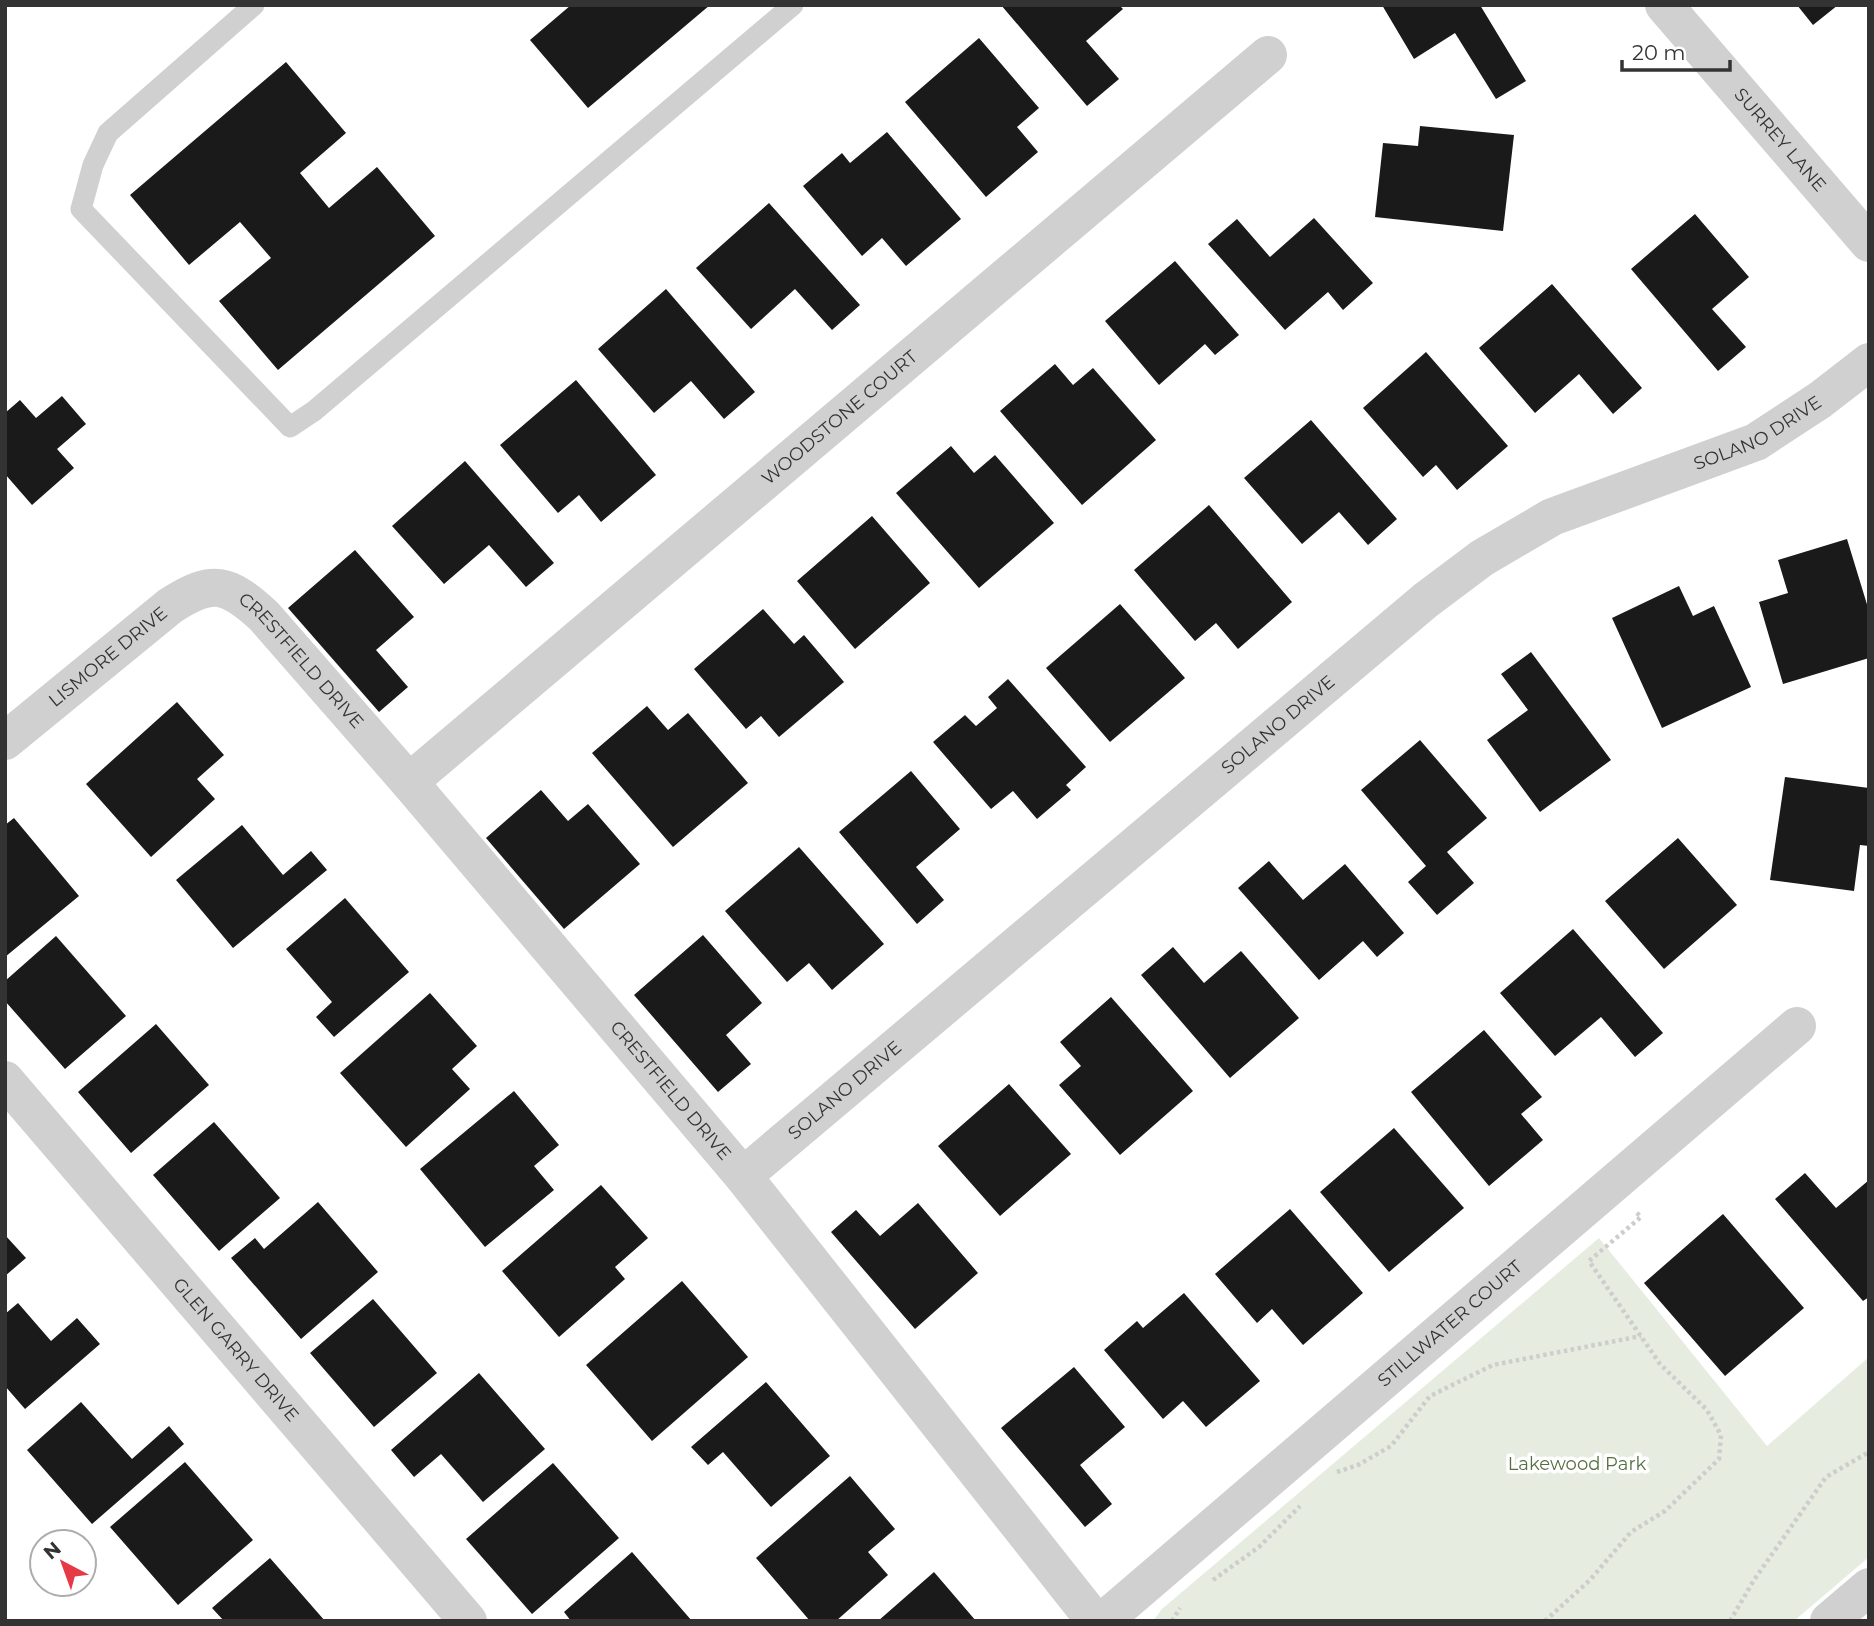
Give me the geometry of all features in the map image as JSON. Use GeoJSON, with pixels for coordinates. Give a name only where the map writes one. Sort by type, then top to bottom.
{"type":"FeatureCollection","features":[{"type":"Feature","properties":{"kind":"street","name":"SURREY LANE"},"geometry":{"type":"LineString","coordinates":[[1664,5],[1869,243]]}},
{"type":"Feature","properties":{"kind":"street","name":"WOODSTONE COURT"},"geometry":{"type":"LineString","coordinates":[[409,782],[1268,55]]}},
{"type":"Feature","properties":{"kind":"street","name":"SOLANO DRIVE"},"geometry":{"type":"LineString","coordinates":[[743,1176],[1426,600],[1482,558],[1552,517],[1756,442],[1820,400],[1869,362]]}},
{"type":"Feature","properties":{"kind":"street","name":"CRESTFIELD DRIVE"},"geometry":{"type":"LineString","coordinates":[[220,587],[242,595],[264,616],[409,782],[743,1176],[1095,1621]]}},
{"type":"Feature","properties":{"kind":"street","name":"LISMORE DRIVE"},"geometry":{"type":"LineString","coordinates":[[5,741],[170,606],[192,591],[220,587]]}},
{"type":"Feature","properties":{"kind":"street","name":"STILLWATER COURT"},"geometry":{"type":"LineString","coordinates":[[1103,1621],[1797,1026]]}},
{"type":"Feature","properties":{"kind":"street","name":"GLEN GARRY DRIVE"},"geometry":{"type":"LineString","coordinates":[[5,1080],[468,1621]]}},
{"type":"Feature","properties":{"kind":"street"},"geometry":{"type":"LineString","coordinates":[[1829,1621],[1869,1587]]}},
{"type":"Feature","properties":{"kind":"lane"},"geometry":{"type":"LineString","coordinates":[[254,5],[108,133],[93,165],[81,209],[290,427],[314,411],[793,5]]}},
{"type":"Feature","properties":{"kind":"path"},"geometry":{"type":"LineString","coordinates":[[1545,1621],[1590,1580],[1631,1532],[1665,1511],[1720,1459],[1721,1434],[1707,1410],[1660,1364],[1589,1261],[1641,1217],[1612,1185]]}},
{"type":"Feature","properties":{"kind":"path"},"geometry":{"type":"LineString","coordinates":[[1331,1474],[1358,1465],[1391,1446],[1430,1396],[1493,1365],[1641,1336]]}},
{"type":"Feature","properties":{"kind":"path"},"geometry":{"type":"LineString","coordinates":[[1730,1621],[1768,1559],[1826,1477],[1869,1452]]}},
{"type":"Feature","properties":{"kind":"path"},"geometry":{"type":"LineString","coordinates":[[1208,1584],[1259,1548],[1304,1502]]}},
{"type":"Feature","properties":{"kind":"path"},"geometry":{"type":"LineString","coordinates":[[1172,1621],[1187,1598]]}},
{"type":"Feature","properties":{"kind":"green space","name":"Lakewood Park"},"geometry":{"type":"Polygon","coordinates":[[[1599,1238],[1767,1446],[1869,1357],[1869,1557],[1794,1621],[1153,1621],[1162,1609],[1599,1238]]]}},
{"type":"Feature","properties":{"kind":"building"},"geometry":{"type":"Polygon","coordinates":[[[571,5],[710,5],[588,108],[530,40],[571,5]]]}},
{"type":"Feature","properties":{"kind":"building"},"geometry":{"type":"Polygon","coordinates":[[[1001,5],[1119,5],[1123,9],[1086,41],[1119,79],[1087,106],[1001,5]]]}},
{"type":"Feature","properties":{"kind":"building"},"geometry":{"type":"Polygon","coordinates":[[[1382,5],[1480,5],[1526,81],[1496,99],[1455,33],[1414,59],[1382,5]]]}},
{"type":"Feature","properties":{"kind":"building"},"geometry":{"type":"Polygon","coordinates":[[[1797,5],[1838,5],[1813,25],[1797,5]]]}},
{"type":"Feature","properties":{"kind":"building"},"geometry":{"type":"Polygon","coordinates":[[[979,38],[1039,108],[1017,127],[1038,152],[986,197],[905,102],[979,38]]]}},
{"type":"Feature","properties":{"kind":"building"},"geometry":{"type":"Polygon","coordinates":[[[286,62],[346,133],[300,173],[329,208],[377,167],[435,236],[278,370],[219,301],[271,258],[240,222],[189,265],[130,195],[286,62]]]}},
{"type":"Feature","properties":{"kind":"building"},"geometry":{"type":"Polygon","coordinates":[[[1420,126],[1514,135],[1503,231],[1375,217],[1383,143],[1418,146],[1420,126]]]}},
{"type":"Feature","properties":{"kind":"building"},"geometry":{"type":"Polygon","coordinates":[[[887,132],[961,219],[906,266],[882,238],[862,256],[803,186],[842,153],[850,163],[887,132]]]}},
{"type":"Feature","properties":{"kind":"building"},"geometry":{"type":"Polygon","coordinates":[[[769,203],[860,305],[832,330],[795,289],[751,329],[696,268],[769,203]]]}},
{"type":"Feature","properties":{"kind":"building"},"geometry":{"type":"Polygon","coordinates":[[[1695,214],[1749,277],[1712,309],[1746,347],[1718,371],[1631,269],[1695,214]]]}},
{"type":"Feature","properties":{"kind":"building"},"geometry":{"type":"Polygon","coordinates":[[[1314,218],[1373,283],[1343,310],[1328,292],[1285,330],[1208,244],[1237,219],[1270,257],[1314,218]]]}},
{"type":"Feature","properties":{"kind":"building"},"geometry":{"type":"Polygon","coordinates":[[[1175,261],[1239,335],[1215,355],[1205,344],[1159,385],[1105,321],[1175,261]]]}},
{"type":"Feature","properties":{"kind":"building"},"geometry":{"type":"Polygon","coordinates":[[[1552,284],[1642,388],[1613,414],[1579,374],[1535,413],[1479,348],[1552,284]]]}},
{"type":"Feature","properties":{"kind":"building"},"geometry":{"type":"Polygon","coordinates":[[[666,289],[755,392],[724,419],[691,381],[654,413],[598,349],[666,289]]]}},
{"type":"Feature","properties":{"kind":"building"},"geometry":{"type":"Polygon","coordinates":[[[1426,352],[1508,446],[1457,490],[1436,465],[1423,477],[1363,408],[1426,352]]]}},
{"type":"Feature","properties":{"kind":"building"},"geometry":{"type":"Polygon","coordinates":[[[1055,364],[1073,385],[1093,368],[1156,440],[1082,505],[1000,411],[1055,364]]]}},
{"type":"Feature","properties":{"kind":"building"},"geometry":{"type":"Polygon","coordinates":[[[576,380],[656,475],[601,522],[579,495],[558,513],[500,445],[576,380]]]}},
{"type":"Feature","properties":{"kind":"building"},"geometry":{"type":"Polygon","coordinates":[[[62,396],[86,424],[57,449],[74,468],[32,505],[5,474],[5,413],[20,400],[36,418],[62,396]]]}},
{"type":"Feature","properties":{"kind":"building"},"geometry":{"type":"Polygon","coordinates":[[[1311,420],[1397,519],[1368,545],[1339,512],[1302,544],[1244,478],[1311,420]]]}},
{"type":"Feature","properties":{"kind":"building"},"geometry":{"type":"Polygon","coordinates":[[[951,446],[974,473],[995,455],[1054,523],[979,588],[896,493],[951,446]]]}},
{"type":"Feature","properties":{"kind":"building"},"geometry":{"type":"Polygon","coordinates":[[[465,461],[554,563],[526,587],[489,545],[444,584],[392,526],[465,461]]]}},
{"type":"Feature","properties":{"kind":"building"},"geometry":{"type":"Polygon","coordinates":[[[1209,505],[1292,602],[1238,649],[1216,623],[1195,641],[1134,570],[1209,505]]]}},
{"type":"Feature","properties":{"kind":"building"},"geometry":{"type":"Polygon","coordinates":[[[872,516],[930,583],[855,649],[797,581],[872,516]]]}},
{"type":"Feature","properties":{"kind":"building"},"geometry":{"type":"Polygon","coordinates":[[[1847,539],[1869,611],[1869,658],[1783,684],[1759,602],[1788,593],[1778,560],[1847,539]]]}},
{"type":"Feature","properties":{"kind":"building"},"geometry":{"type":"Polygon","coordinates":[[[355,550],[414,617],[376,650],[408,687],[379,712],[288,608],[355,550]]]}},
{"type":"Feature","properties":{"kind":"building"},"geometry":{"type":"Polygon","coordinates":[[[1679,586],[1693,616],[1714,606],[1751,687],[1662,728],[1612,618],[1679,586]]]}},
{"type":"Feature","properties":{"kind":"building"},"geometry":{"type":"Polygon","coordinates":[[[1120,604],[1185,678],[1110,742],[1046,668],[1120,604]]]}},
{"type":"Feature","properties":{"kind":"building"},"geometry":{"type":"Polygon","coordinates":[[[763,609],[794,644],[804,635],[844,682],[779,737],[761,716],[746,729],[694,669],[763,609]]]}},
{"type":"Feature","properties":{"kind":"building"},"geometry":{"type":"Polygon","coordinates":[[[1531,652],[1611,760],[1540,812],[1487,740],[1528,710],[1501,674],[1531,652]]]}},
{"type":"Feature","properties":{"kind":"building"},"geometry":{"type":"Polygon","coordinates":[[[1008,679],[1086,767],[1066,785],[1071,790],[1037,819],[1013,791],[991,809],[933,742],[965,715],[976,726],[997,708],[988,697],[1008,679]]]}},
{"type":"Feature","properties":{"kind":"building"},"geometry":{"type":"Polygon","coordinates":[[[177,702],[224,755],[197,779],[215,799],[151,857],[86,784],[177,702]]]}},
{"type":"Feature","properties":{"kind":"building"},"geometry":{"type":"Polygon","coordinates":[[[647,706],[668,730],[688,713],[748,783],[673,847],[592,753],[647,706]]]}},
{"type":"Feature","properties":{"kind":"building"},"geometry":{"type":"Polygon","coordinates":[[[1420,740],[1487,818],[1447,852],[1474,883],[1437,915],[1408,882],[1426,866],[1361,790],[1420,740]]]}},
{"type":"Feature","properties":{"kind":"building"},"geometry":{"type":"Polygon","coordinates":[[[911,771],[960,829],[916,867],[944,900],[917,924],[839,832],[911,771]]]}},
{"type":"Feature","properties":{"kind":"building"},"geometry":{"type":"Polygon","coordinates":[[[1785,777],[1869,788],[1869,846],[1860,845],[1854,891],[1770,880],[1785,777]]]}},
{"type":"Feature","properties":{"kind":"building"},"geometry":{"type":"Polygon","coordinates":[[[541,790],[568,821],[588,804],[640,864],[564,929],[486,838],[541,790]]]}},
{"type":"Feature","properties":{"kind":"building"},"geometry":{"type":"Polygon","coordinates":[[[14,818],[79,896],[5,957],[5,825],[14,818]]]}},
{"type":"Feature","properties":{"kind":"building"},"geometry":{"type":"Polygon","coordinates":[[[242,825],[283,875],[311,851],[327,870],[233,948],[176,880],[242,825]]]}},
{"type":"Feature","properties":{"kind":"building"},"geometry":{"type":"Polygon","coordinates":[[[1678,838],[1737,905],[1664,969],[1605,901],[1678,838]]]}},
{"type":"Feature","properties":{"kind":"building"},"geometry":{"type":"Polygon","coordinates":[[[799,847],[884,944],[832,990],[809,963],[787,982],[725,911],[799,847]]]}},
{"type":"Feature","properties":{"kind":"building"},"geometry":{"type":"Polygon","coordinates":[[[1269,861],[1303,900],[1345,864],[1404,933],[1377,957],[1363,941],[1319,980],[1238,888],[1269,861]]]}},
{"type":"Feature","properties":{"kind":"building"},"geometry":{"type":"Polygon","coordinates":[[[345,898],[409,972],[334,1037],[316,1017],[332,1002],[286,949],[345,898]]]}},
{"type":"Feature","properties":{"kind":"building"},"geometry":{"type":"Polygon","coordinates":[[[1573,929],[1663,1033],[1635,1057],[1601,1017],[1555,1056],[1500,993],[1573,929]]]}},
{"type":"Feature","properties":{"kind":"building"},"geometry":{"type":"Polygon","coordinates":[[[703,935],[762,1003],[726,1035],[751,1064],[718,1092],[634,995],[703,935]]]}},
{"type":"Feature","properties":{"kind":"building"},"geometry":{"type":"Polygon","coordinates":[[[56,936],[126,1016],[65,1069],[5,1001],[5,981],[56,936]]]}},
{"type":"Feature","properties":{"kind":"building"},"geometry":{"type":"Polygon","coordinates":[[[1173,947],[1204,983],[1241,951],[1299,1018],[1230,1078],[1141,975],[1173,947]]]}},
{"type":"Feature","properties":{"kind":"building"},"geometry":{"type":"Polygon","coordinates":[[[430,993],[477,1046],[452,1069],[470,1089],[406,1147],[340,1073],[430,993]]]}},
{"type":"Feature","properties":{"kind":"building"},"geometry":{"type":"Polygon","coordinates":[[[1111,997],[1193,1091],[1120,1155],[1059,1085],[1081,1066],[1060,1042],[1111,997]]]}},
{"type":"Feature","properties":{"kind":"building"},"geometry":{"type":"Polygon","coordinates":[[[156,1024],[209,1085],[131,1153],[78,1092],[156,1024]]]}},
{"type":"Feature","properties":{"kind":"building"},"geometry":{"type":"Polygon","coordinates":[[[1484,1030],[1542,1097],[1521,1114],[1543,1140],[1489,1186],[1411,1092],[1484,1030]]]}},
{"type":"Feature","properties":{"kind":"building"},"geometry":{"type":"Polygon","coordinates":[[[1009,1084],[1071,1154],[1000,1216],[938,1146],[1009,1084]]]}},
{"type":"Feature","properties":{"kind":"building"},"geometry":{"type":"Polygon","coordinates":[[[514,1091],[559,1145],[534,1166],[554,1190],[485,1247],[420,1169],[514,1091]]]}},
{"type":"Feature","properties":{"kind":"building"},"geometry":{"type":"Polygon","coordinates":[[[214,1122],[280,1198],[219,1251],[153,1175],[214,1122]]]}},
{"type":"Feature","properties":{"kind":"building"},"geometry":{"type":"Polygon","coordinates":[[[1394,1128],[1464,1208],[1389,1272],[1320,1192],[1394,1128]]]}},
{"type":"Feature","properties":{"kind":"building"},"geometry":{"type":"Polygon","coordinates":[[[1805,1173],[1836,1208],[1869,1180],[1869,1297],[1863,1301],[1775,1199],[1805,1173]]]}},
{"type":"Feature","properties":{"kind":"building"},"geometry":{"type":"Polygon","coordinates":[[[601,1185],[648,1238],[615,1267],[625,1279],[559,1337],[502,1271],[601,1185]]]}},
{"type":"Feature","properties":{"kind":"building"},"geometry":{"type":"Polygon","coordinates":[[[318,1202],[378,1272],[301,1339],[231,1258],[255,1238],[264,1249],[318,1202]]]}},
{"type":"Feature","properties":{"kind":"building"},"geometry":{"type":"Polygon","coordinates":[[[918,1203],[978,1273],[915,1329],[831,1232],[856,1210],[880,1236],[918,1203]]]}},
{"type":"Feature","properties":{"kind":"building"},"geometry":{"type":"Polygon","coordinates":[[[1290,1209],[1363,1293],[1303,1345],[1272,1309],[1257,1323],[1215,1274],[1290,1209]]]}},
{"type":"Feature","properties":{"kind":"building"},"geometry":{"type":"Polygon","coordinates":[[[1723,1214],[1804,1308],[1725,1376],[1644,1283],[1723,1214]]]}},
{"type":"Feature","properties":{"kind":"building"},"geometry":{"type":"Polygon","coordinates":[[[5,1235],[26,1258],[5,1276],[5,1235]]]}},
{"type":"Feature","properties":{"kind":"building"},"geometry":{"type":"Polygon","coordinates":[[[682,1281],[748,1357],[652,1441],[586,1365],[682,1281]]]}},
{"type":"Feature","properties":{"kind":"building"},"geometry":{"type":"Polygon","coordinates":[[[1184,1293],[1260,1381],[1206,1427],[1183,1401],[1163,1419],[1104,1350],[1137,1321],[1143,1328],[1184,1293]]]}},
{"type":"Feature","properties":{"kind":"building"},"geometry":{"type":"Polygon","coordinates":[[[373,1299],[437,1373],[374,1427],[310,1353],[373,1299]]]}},
{"type":"Feature","properties":{"kind":"building"},"geometry":{"type":"Polygon","coordinates":[[[18,1303],[51,1341],[77,1318],[100,1344],[25,1409],[5,1386],[5,1314],[18,1303]]]}},
{"type":"Feature","properties":{"kind":"building"},"geometry":{"type":"Polygon","coordinates":[[[1074,1367],[1125,1427],[1080,1465],[1112,1504],[1085,1527],[1001,1428],[1074,1367]]]}},
{"type":"Feature","properties":{"kind":"building"},"geometry":{"type":"Polygon","coordinates":[[[479,1373],[545,1449],[483,1502],[441,1454],[414,1477],[391,1450],[479,1373]]]}},
{"type":"Feature","properties":{"kind":"building"},"geometry":{"type":"Polygon","coordinates":[[[766,1382],[830,1456],[771,1507],[723,1452],[708,1465],[691,1447],[766,1382]]]}},
{"type":"Feature","properties":{"kind":"building"},"geometry":{"type":"Polygon","coordinates":[[[81,1402],[132,1459],[169,1426],[184,1444],[92,1524],[27,1450],[81,1402]]]}},
{"type":"Feature","properties":{"kind":"building"},"geometry":{"type":"Polygon","coordinates":[[[185,1462],[253,1540],[178,1605],[110,1527],[185,1462]]]}},
{"type":"Feature","properties":{"kind":"building"},"geometry":{"type":"Polygon","coordinates":[[[553,1463],[619,1538],[532,1614],[466,1539],[553,1463]]]}},
{"type":"Feature","properties":{"kind":"building"},"geometry":{"type":"Polygon","coordinates":[[[850,1476],[895,1529],[868,1552],[888,1575],[836,1621],[810,1621],[756,1558],[850,1476]]]}},
{"type":"Feature","properties":{"kind":"building"},"geometry":{"type":"Polygon","coordinates":[[[632,1552],[692,1621],[571,1621],[564,1612],[632,1552]]]}},
{"type":"Feature","properties":{"kind":"building"},"geometry":{"type":"Polygon","coordinates":[[[270,1558],[325,1621],[224,1621],[212,1608],[270,1558]]]}},
{"type":"Feature","properties":{"kind":"building"},"geometry":{"type":"Polygon","coordinates":[[[934,1572],[976,1621],[878,1621],[934,1572]]]}}]}
